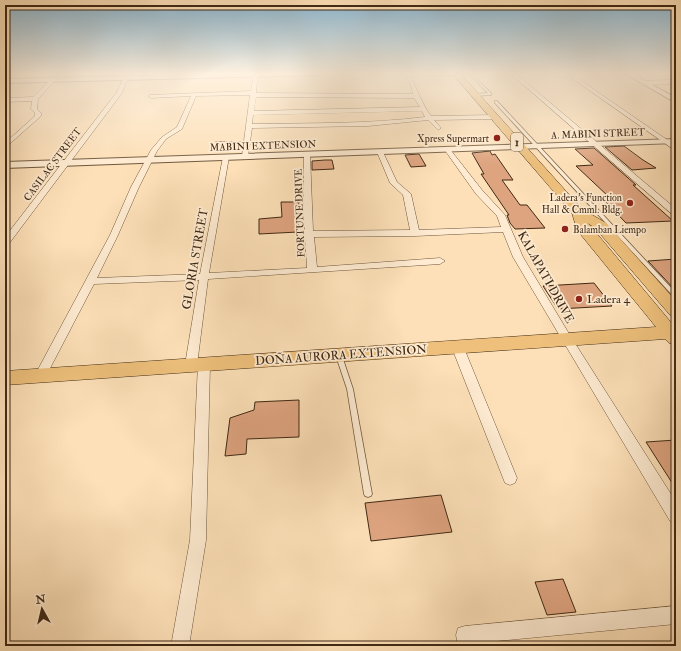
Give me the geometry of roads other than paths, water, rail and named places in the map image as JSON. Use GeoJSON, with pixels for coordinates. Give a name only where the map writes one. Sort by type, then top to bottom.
{"type":"FeatureCollection","features":[{"type":"Feature","properties":{"kind":"main road","name":"1"},"geometry":{"type":"LineString","coordinates":[[483,103],[578,212],[601,226],[676,311]]}},
{"type":"Feature","properties":{"kind":"main road","name":"1"},"geometry":{"type":"LineString","coordinates":[[578,212],[582,227],[674,335]]}},
{"type":"Feature","properties":{"kind":"main road","name":"DOÑA AURORA EXTENSION"},"geometry":{"type":"LineString","coordinates":[[5,378],[567,340],[674,335]]}},
{"type":"Feature","properties":{"kind":"street"},"geometry":{"type":"LineString","coordinates":[[5,146],[38,116],[38,113],[34,109],[35,103]]}},
{"type":"Feature","properties":{"kind":"street","name":"CASILAC STREET"},"geometry":{"type":"LineString","coordinates":[[5,243],[111,103]]}},
{"type":"Feature","properties":{"kind":"street"},"geometry":{"type":"LineString","coordinates":[[40,375],[114,235],[128,200],[154,150],[164,138],[180,128],[190,103]]}},
{"type":"Feature","properties":{"kind":"street"},"geometry":{"type":"LineString","coordinates":[[245,156],[252,103]]}},
{"type":"Feature","properties":{"kind":"street"},"geometry":{"type":"LineString","coordinates":[[421,103],[438,128]]}},
{"type":"Feature","properties":{"kind":"street"},"geometry":{"type":"LineString","coordinates":[[548,103],[676,213]]}},
{"type":"Feature","properties":{"kind":"street"},"geometry":{"type":"LineString","coordinates":[[610,103],[676,149]]}},
{"type":"Feature","properties":{"kind":"street"},"geometry":{"type":"LineString","coordinates":[[251,113],[424,109]]}},
{"type":"Feature","properties":{"kind":"street"},"geometry":{"type":"LineString","coordinates":[[249,126],[375,124],[430,118],[495,117]]}},
{"type":"Feature","properties":{"kind":"street"},"geometry":{"type":"LineString","coordinates":[[5,135],[16,135]]}},
{"type":"Feature","properties":{"kind":"street","name":"A. MABINI STREET"},"geometry":{"type":"LineString","coordinates":[[521,147],[676,141]]}},
{"type":"Feature","properties":{"kind":"street","name":"MABINI EXTENSION"},"geometry":{"type":"LineString","coordinates":[[5,165],[521,147]]}},
{"type":"Feature","properties":{"kind":"street","name":"KALAPATI DRIVE"},"geometry":{"type":"LineString","coordinates":[[447,149],[479,192],[501,215],[518,257],[567,340],[676,516]]}},
{"type":"Feature","properties":{"kind":"street"},"geometry":{"type":"LineString","coordinates":[[380,152],[394,183],[407,194],[415,233]]}},
{"type":"Feature","properties":{"kind":"street","name":"FORTUNE DRIVE"},"geometry":{"type":"LineString","coordinates":[[307,154],[309,234],[312,270]]}},
{"type":"Feature","properties":{"kind":"street","name":"GLORIA STREET"},"geometry":{"type":"LineString","coordinates":[[180,646],[198,540],[197,365],[204,276],[226,157]]}},
{"type":"Feature","properties":{"kind":"street"},"geometry":{"type":"LineString","coordinates":[[309,234],[415,233],[506,229]]}},
{"type":"Feature","properties":{"kind":"street"},"geometry":{"type":"LineString","coordinates":[[89,281],[244,275],[440,261]]}},
{"type":"Feature","properties":{"kind":"street"},"geometry":{"type":"LineString","coordinates":[[458,348],[510,478]]}},
{"type":"Feature","properties":{"kind":"street"},"geometry":{"type":"LineString","coordinates":[[467,646],[465,635],[676,615]]}},
{"type":"Feature","properties":{"kind":"lane"},"geometry":{"type":"LineString","coordinates":[[497,103],[676,296]]}},
{"type":"Feature","properties":{"kind":"lane"},"geometry":{"type":"LineString","coordinates":[[217,143],[247,143]]}},
{"type":"Feature","properties":{"kind":"lane"},"geometry":{"type":"LineString","coordinates":[[338,356],[350,389],[368,494]]}},
{"type":"Feature","properties":{"kind":"place","name":"Xpress Supermart"},"geometry":{"type":"Point","coordinates":[497,138]}},
{"type":"Feature","properties":{"kind":"place","name":"Ladera's Function Hall & Cmml. Bldg."},"geometry":{"type":"Point","coordinates":[630,203]}},
{"type":"Feature","properties":{"kind":"place","name":"Balamban Liempo"},"geometry":{"type":"Point","coordinates":[565,229]}},
{"type":"Feature","properties":{"kind":"place","name":"Ladera 4"},"geometry":{"type":"Point","coordinates":[579,299]}}]}
